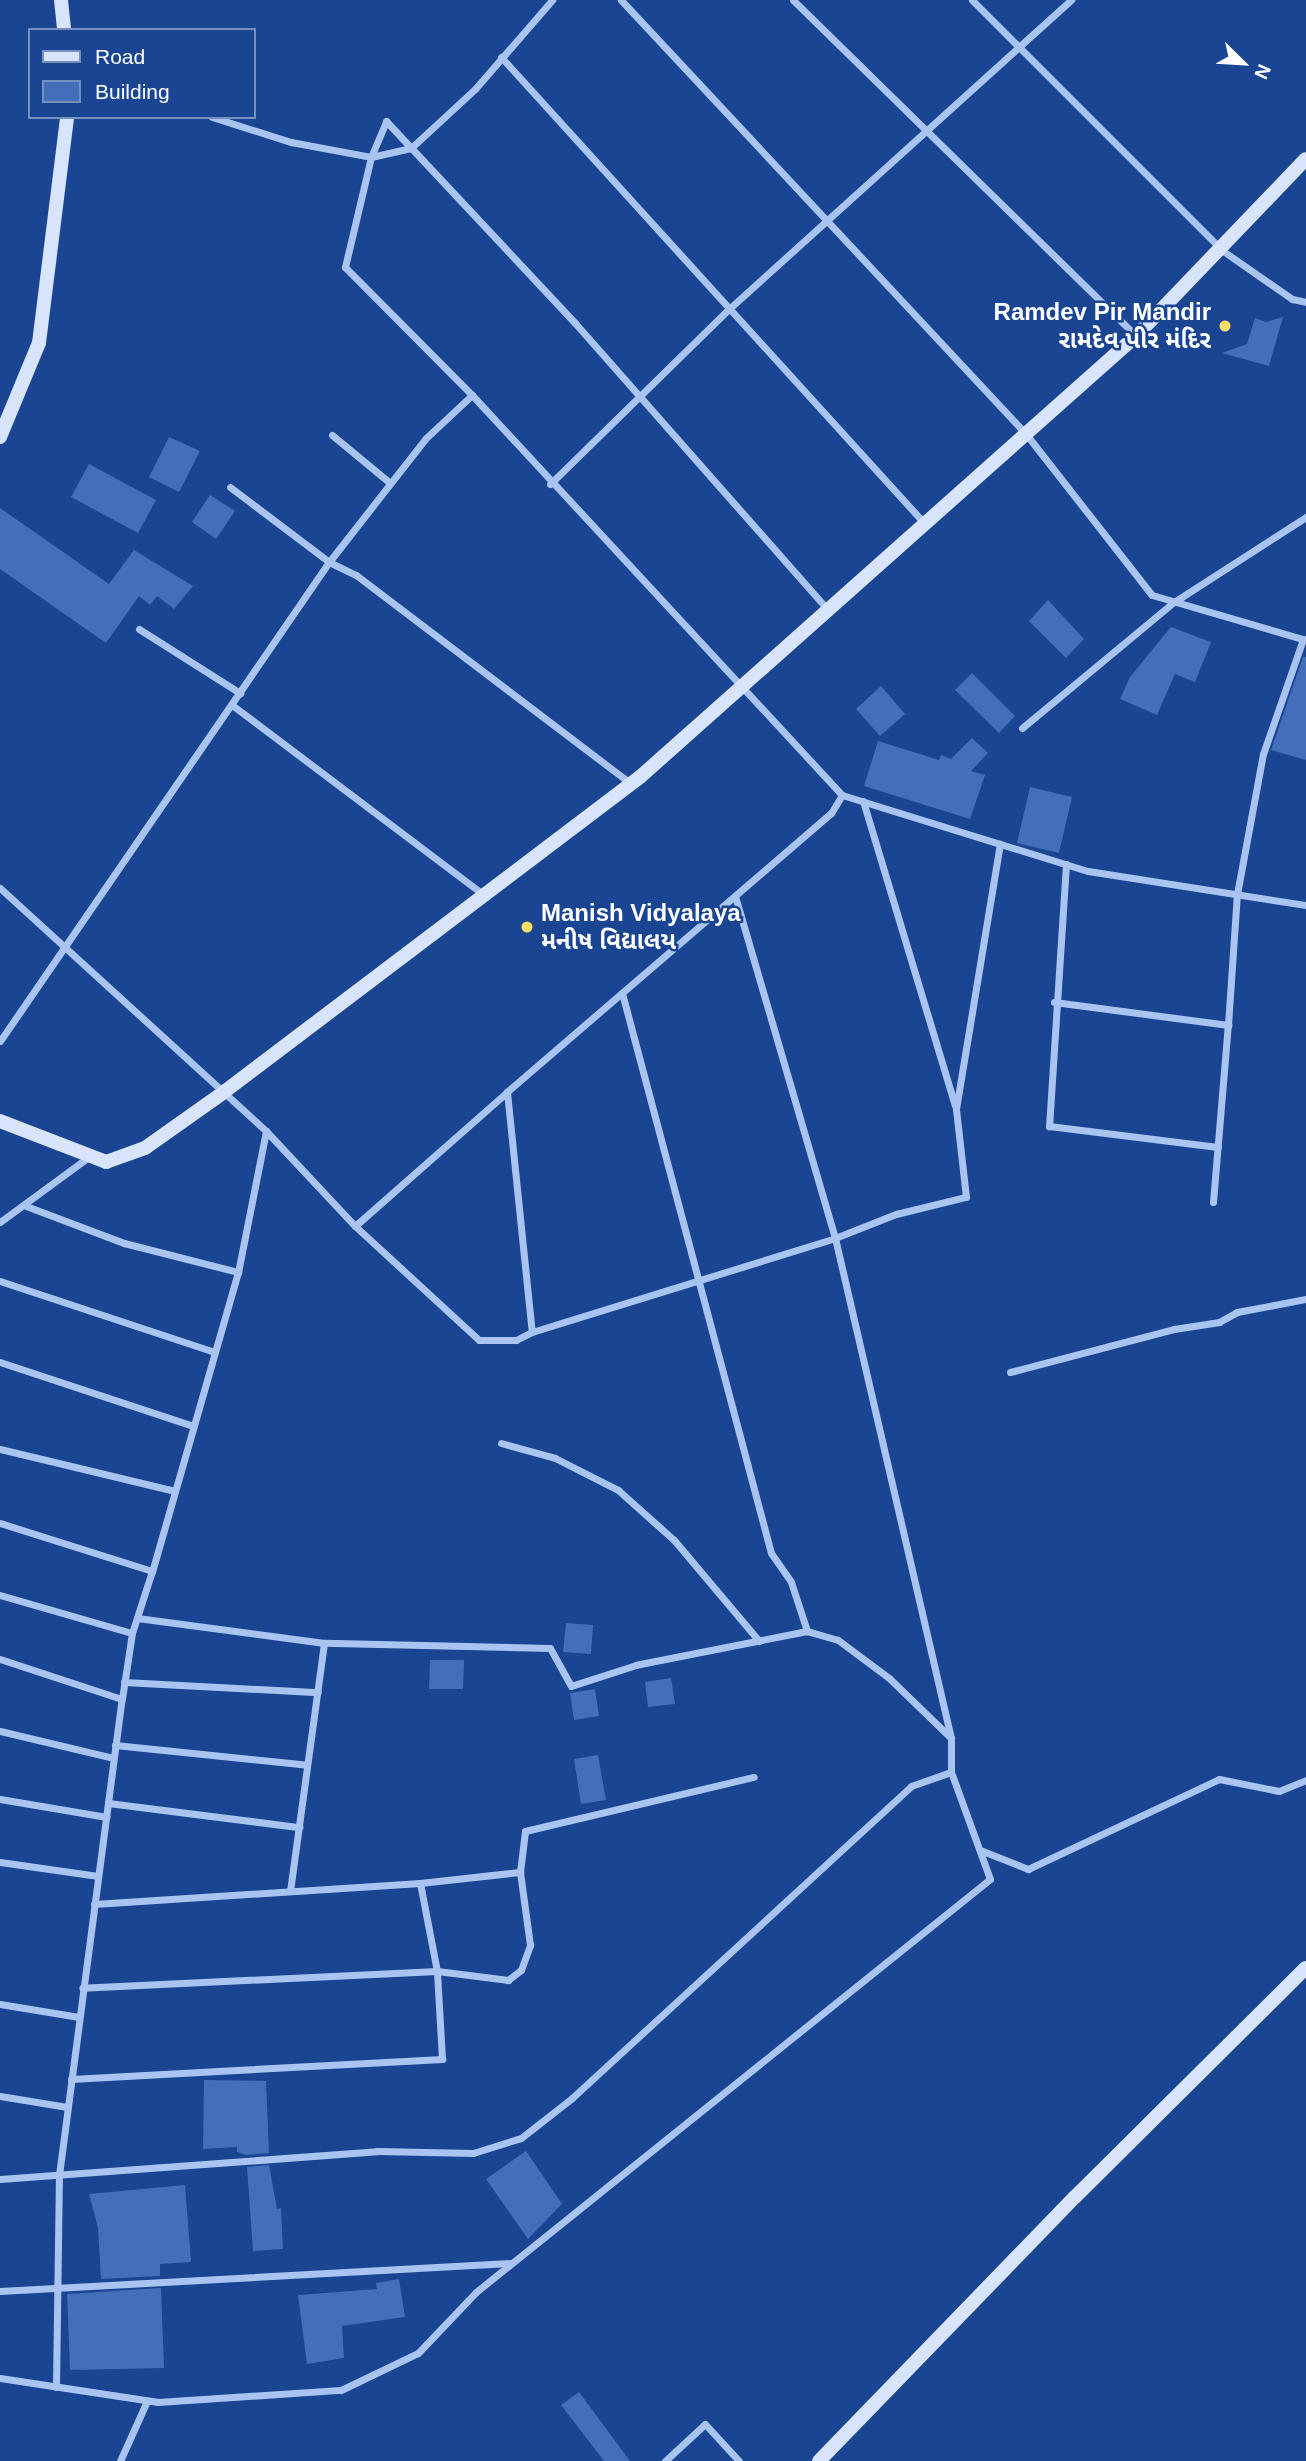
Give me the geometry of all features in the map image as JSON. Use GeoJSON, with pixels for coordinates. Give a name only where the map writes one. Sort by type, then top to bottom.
{"type":"FeatureCollection","features":[{"type":"Feature","properties":{"kind":"main road"},"geometry":{"type":"LineString","coordinates":[[61,0],[64,28]]}},
{"type":"Feature","properties":{"kind":"main road"},"geometry":{"type":"LineString","coordinates":[[0,436],[38,343],[67,119]]}},
{"type":"Feature","properties":{"kind":"main road"},"geometry":{"type":"LineString","coordinates":[[0,1121],[87,1158],[106,1162],[124,1158],[224,1092],[631,784],[1136,337],[1223,251],[1306,159]]}},
{"type":"Feature","properties":{"kind":"main road"},"geometry":{"type":"LineString","coordinates":[[820,2461],[1075,2197],[1306,1968]]}},
{"type":"Feature","properties":{"kind":"street"},"geometry":{"type":"LineString","coordinates":[[218,119],[291,142],[371,157],[411,148],[475,89],[552,0]]}},
{"type":"Feature","properties":{"kind":"street"},"geometry":{"type":"LineString","coordinates":[[621,0],[1026,434],[1152,596],[1305,640],[1263,754],[1237,894],[1213,1202]]}},
{"type":"Feature","properties":{"kind":"street"},"geometry":{"type":"LineString","coordinates":[[793,0],[1136,337]]}},
{"type":"Feature","properties":{"kind":"street"},"geometry":{"type":"LineString","coordinates":[[972,0],[1017,48],[1223,251],[1292,299],[1306,302]]}},
{"type":"Feature","properties":{"kind":"street"},"geometry":{"type":"LineString","coordinates":[[550,484],[638,394],[730,307],[1071,0]]}},
{"type":"Feature","properties":{"kind":"street"},"geometry":{"type":"LineString","coordinates":[[501,57],[925,524]]}},
{"type":"Feature","properties":{"kind":"street"},"geometry":{"type":"LineString","coordinates":[[828,610],[638,394],[386,121],[371,157],[345,267],[472,395],[550,484],[743,686],[842,795],[1066,864],[1306,905]]}},
{"type":"Feature","properties":{"kind":"street"},"geometry":{"type":"LineString","coordinates":[[0,1041],[329,562],[426,438],[472,395]]}},
{"type":"Feature","properties":{"kind":"street"},"geometry":{"type":"LineString","coordinates":[[332,435],[390,483]]}},
{"type":"Feature","properties":{"kind":"street"},"geometry":{"type":"LineString","coordinates":[[229,488],[329,562],[356,575],[631,784]]}},
{"type":"Feature","properties":{"kind":"street"},"geometry":{"type":"LineString","coordinates":[[1022,728],[1174,602],[1306,517]]}},
{"type":"Feature","properties":{"kind":"street"},"geometry":{"type":"LineString","coordinates":[[139,629],[240,693]]}},
{"type":"Feature","properties":{"kind":"street"},"geometry":{"type":"LineString","coordinates":[[232,705],[484,895]]}},
{"type":"Feature","properties":{"kind":"street"},"geometry":{"type":"LineString","coordinates":[[355,1226],[831,813],[842,795]]}},
{"type":"Feature","properties":{"kind":"street"},"geometry":{"type":"LineString","coordinates":[[0,888],[266,1131],[355,1226],[479,1340],[516,1340],[532,1332],[835,1238],[896,1214],[966,1197],[956,1109],[863,802]]}},
{"type":"Feature","properties":{"kind":"street"},"geometry":{"type":"LineString","coordinates":[[956,1109],[1000,844]]}},
{"type":"Feature","properties":{"kind":"street"},"geometry":{"type":"LineString","coordinates":[[1066,864],[1054,1002],[1049,1126],[1218,1147]]}},
{"type":"Feature","properties":{"kind":"street"},"geometry":{"type":"LineString","coordinates":[[0,2378],[146,2400],[341,2390],[418,2353],[476,2292],[990,1879],[951,1772],[951,1738],[835,1238],[735,896]]}},
{"type":"Feature","properties":{"kind":"street"},"geometry":{"type":"LineString","coordinates":[[622,993],[771,1553],[791,1582],[807,1631]]}},
{"type":"Feature","properties":{"kind":"street"},"geometry":{"type":"LineString","coordinates":[[1054,1002],[1228,1025]]}},
{"type":"Feature","properties":{"kind":"street"},"geometry":{"type":"LineString","coordinates":[[507,1092],[532,1332]]}},
{"type":"Feature","properties":{"kind":"street"},"geometry":{"type":"LineString","coordinates":[[56,2387],[59,2175],[82,1988],[132,1633],[238,1272],[266,1131]]}},
{"type":"Feature","properties":{"kind":"street"},"geometry":{"type":"LineString","coordinates":[[0,1222],[26,1206],[87,1158]]}},
{"type":"Feature","properties":{"kind":"street"},"geometry":{"type":"LineString","coordinates":[[26,1206],[124,1243],[238,1272]]}},
{"type":"Feature","properties":{"kind":"street"},"geometry":{"type":"LineString","coordinates":[[0,1281],[215,1352]]}},
{"type":"Feature","properties":{"kind":"street"},"geometry":{"type":"LineString","coordinates":[[1010,1372],[1174,1329],[1219,1322],[1237,1312],[1306,1299]]}},
{"type":"Feature","properties":{"kind":"street"},"geometry":{"type":"LineString","coordinates":[[0,1362],[194,1426]]}},
{"type":"Feature","properties":{"kind":"street"},"geometry":{"type":"LineString","coordinates":[[501,1443],[555,1458],[618,1490],[674,1540],[759,1641]]}},
{"type":"Feature","properties":{"kind":"street"},"geometry":{"type":"LineString","coordinates":[[0,1449],[175,1491]]}},
{"type":"Feature","properties":{"kind":"street"},"geometry":{"type":"LineString","coordinates":[[0,1523],[152,1571]]}},
{"type":"Feature","properties":{"kind":"street"},"geometry":{"type":"LineString","coordinates":[[0,1595],[132,1633]]}},
{"type":"Feature","properties":{"kind":"street"},"geometry":{"type":"LineString","coordinates":[[137,1618],[324,1643],[550,1647],[571,1686],[636,1665],[807,1631],[838,1640],[889,1678],[951,1738]]}},
{"type":"Feature","properties":{"kind":"street"},"geometry":{"type":"LineString","coordinates":[[290,1891],[324,1643]]}},
{"type":"Feature","properties":{"kind":"street"},"geometry":{"type":"LineString","coordinates":[[0,1659],[122,1699]]}},
{"type":"Feature","properties":{"kind":"street"},"geometry":{"type":"LineString","coordinates":[[124,1682],[318,1692]]}},
{"type":"Feature","properties":{"kind":"street"},"geometry":{"type":"LineString","coordinates":[[0,1731],[113,1758]]}},
{"type":"Feature","properties":{"kind":"street"},"geometry":{"type":"LineString","coordinates":[[115,1745],[307,1765]]}},
{"type":"Feature","properties":{"kind":"street"},"geometry":{"type":"LineString","coordinates":[[0,2179],[377,2151],[473,2153],[521,2138],[572,2098],[911,1786],[951,1772]]}},
{"type":"Feature","properties":{"kind":"street"},"geometry":{"type":"LineString","coordinates":[[82,1988],[437,1970],[508,1980],[521,1970],[530,1945],[520,1872],[525,1831],[754,1777]]}},
{"type":"Feature","properties":{"kind":"street"},"geometry":{"type":"LineString","coordinates":[[980,1850],[1028,1869],[1219,1779],[1279,1791],[1306,1780]]}},
{"type":"Feature","properties":{"kind":"street"},"geometry":{"type":"LineString","coordinates":[[0,1799],[106,1817]]}},
{"type":"Feature","properties":{"kind":"street"},"geometry":{"type":"LineString","coordinates":[[108,1803],[299,1827]]}},
{"type":"Feature","properties":{"kind":"street"},"geometry":{"type":"LineString","coordinates":[[0,1862],[98,1876]]}},
{"type":"Feature","properties":{"kind":"street"},"geometry":{"type":"LineString","coordinates":[[94,1904],[420,1883],[520,1872]]}},
{"type":"Feature","properties":{"kind":"street"},"geometry":{"type":"LineString","coordinates":[[71,2079],[442,2059],[437,1970],[420,1883]]}},
{"type":"Feature","properties":{"kind":"street"},"geometry":{"type":"LineString","coordinates":[[0,2004],[79,2017]]}},
{"type":"Feature","properties":{"kind":"street"},"geometry":{"type":"LineString","coordinates":[[0,2096],[67,2107]]}},
{"type":"Feature","properties":{"kind":"street"},"geometry":{"type":"LineString","coordinates":[[0,2291],[512,2263]]}},
{"type":"Feature","properties":{"kind":"street"},"geometry":{"type":"LineString","coordinates":[[120,2461],[146,2400]]}},
{"type":"Feature","properties":{"kind":"street"},"geometry":{"type":"LineString","coordinates":[[665,2461],[705,2424],[739,2461]]}},
{"type":"Feature","properties":{"kind":"building"},"geometry":{"type":"Polygon","coordinates":[[[1283,317],[1269,366],[1222,353],[1247,344],[1255,318],[1266,322],[1283,317]]]}},
{"type":"Feature","properties":{"kind":"building"},"geometry":{"type":"Polygon","coordinates":[[[169,437],[200,451],[179,492],[149,477],[169,437]]]}},
{"type":"Feature","properties":{"kind":"building"},"geometry":{"type":"Polygon","coordinates":[[[89,464],[156,500],[138,533],[71,497],[89,464]]]}},
{"type":"Feature","properties":{"kind":"building"},"geometry":{"type":"Polygon","coordinates":[[[210,495],[235,511],[216,539],[192,522],[210,495]]]}},
{"type":"Feature","properties":{"kind":"building"},"geometry":{"type":"Polygon","coordinates":[[[0,508],[109,584],[134,550],[193,586],[174,609],[157,596],[150,605],[139,596],[106,643],[0,569],[0,508]]]}},
{"type":"Feature","properties":{"kind":"building"},"geometry":{"type":"Polygon","coordinates":[[[1048,600],[1084,639],[1066,658],[1029,621],[1048,600]]]}},
{"type":"Feature","properties":{"kind":"building"},"geometry":{"type":"Polygon","coordinates":[[[1171,627],[1211,642],[1195,682],[1175,674],[1157,715],[1120,699],[1130,677],[1171,627]]]}},
{"type":"Feature","properties":{"kind":"building"},"geometry":{"type":"Polygon","coordinates":[[[1303,657],[1306,657],[1306,760],[1271,750],[1303,657]]]}},
{"type":"Feature","properties":{"kind":"building"},"geometry":{"type":"Polygon","coordinates":[[[972,673],[1015,716],[999,733],[955,690],[972,673]]]}},
{"type":"Feature","properties":{"kind":"building"},"geometry":{"type":"Polygon","coordinates":[[[881,686],[905,714],[880,736],[856,709],[881,686]]]}},
{"type":"Feature","properties":{"kind":"building"},"geometry":{"type":"Polygon","coordinates":[[[972,738],[988,753],[971,771],[985,775],[970,819],[864,786],[878,741],[939,760],[941,755],[951,759],[972,738]]]}},
{"type":"Feature","properties":{"kind":"building"},"geometry":{"type":"Polygon","coordinates":[[[1030,787],[1072,797],[1059,853],[1017,843],[1030,787]]]}},
{"type":"Feature","properties":{"kind":"building"},"geometry":{"type":"Polygon","coordinates":[[[566,1623],[593,1625],[591,1654],[563,1652],[566,1623]]]}},
{"type":"Feature","properties":{"kind":"building"},"geometry":{"type":"Polygon","coordinates":[[[430,1660],[464,1660],[463,1689],[429,1689],[430,1660]]]}},
{"type":"Feature","properties":{"kind":"building"},"geometry":{"type":"Polygon","coordinates":[[[671,1678],[675,1704],[648,1707],[645,1682],[671,1678]]]}},
{"type":"Feature","properties":{"kind":"building"},"geometry":{"type":"Polygon","coordinates":[[[595,1689],[599,1716],[574,1720],[570,1693],[595,1689]]]}},
{"type":"Feature","properties":{"kind":"building"},"geometry":{"type":"Polygon","coordinates":[[[598,1755],[606,1800],[581,1804],[574,1759],[598,1755]]]}},
{"type":"Feature","properties":{"kind":"building"},"geometry":{"type":"Polygon","coordinates":[[[204,2080],[266,2081],[269,2153],[246,2155],[237,2152],[237,2147],[203,2149],[204,2080]]]}},
{"type":"Feature","properties":{"kind":"building"},"geometry":{"type":"Polygon","coordinates":[[[526,2151],[562,2204],[528,2239],[486,2179],[526,2151]]]}},
{"type":"Feature","properties":{"kind":"building"},"geometry":{"type":"Polygon","coordinates":[[[269,2165],[277,2209],[281,2208],[283,2249],[253,2251],[247,2167],[269,2165]]]}},
{"type":"Feature","properties":{"kind":"building"},"geometry":{"type":"Polygon","coordinates":[[[185,2185],[191,2262],[160,2264],[160,2276],[101,2279],[98,2228],[89,2194],[185,2185]]]}},
{"type":"Feature","properties":{"kind":"building"},"geometry":{"type":"Polygon","coordinates":[[[399,2279],[405,2317],[342,2326],[344,2358],[307,2364],[298,2295],[377,2289],[376,2283],[399,2279]]]}},
{"type":"Feature","properties":{"kind":"building"},"geometry":{"type":"Polygon","coordinates":[[[161,2288],[164,2368],[70,2370],[67,2294],[161,2288]]]}},
{"type":"Feature","properties":{"kind":"building"},"geometry":{"type":"Polygon","coordinates":[[[579,2392],[630,2461],[604,2461],[561,2405],[579,2392]]]}},
{"type":"Feature","properties":{"kind":"place","name":"Ramdev Pir Mandir રામદેવ પીર મંદિર"},"geometry":{"type":"Point","coordinates":[1225,326]}},
{"type":"Feature","properties":{"kind":"place","name":"Manish Vidyalaya મનીષ વિદ્યાલય"},"geometry":{"type":"Point","coordinates":[527,927]}}]}
